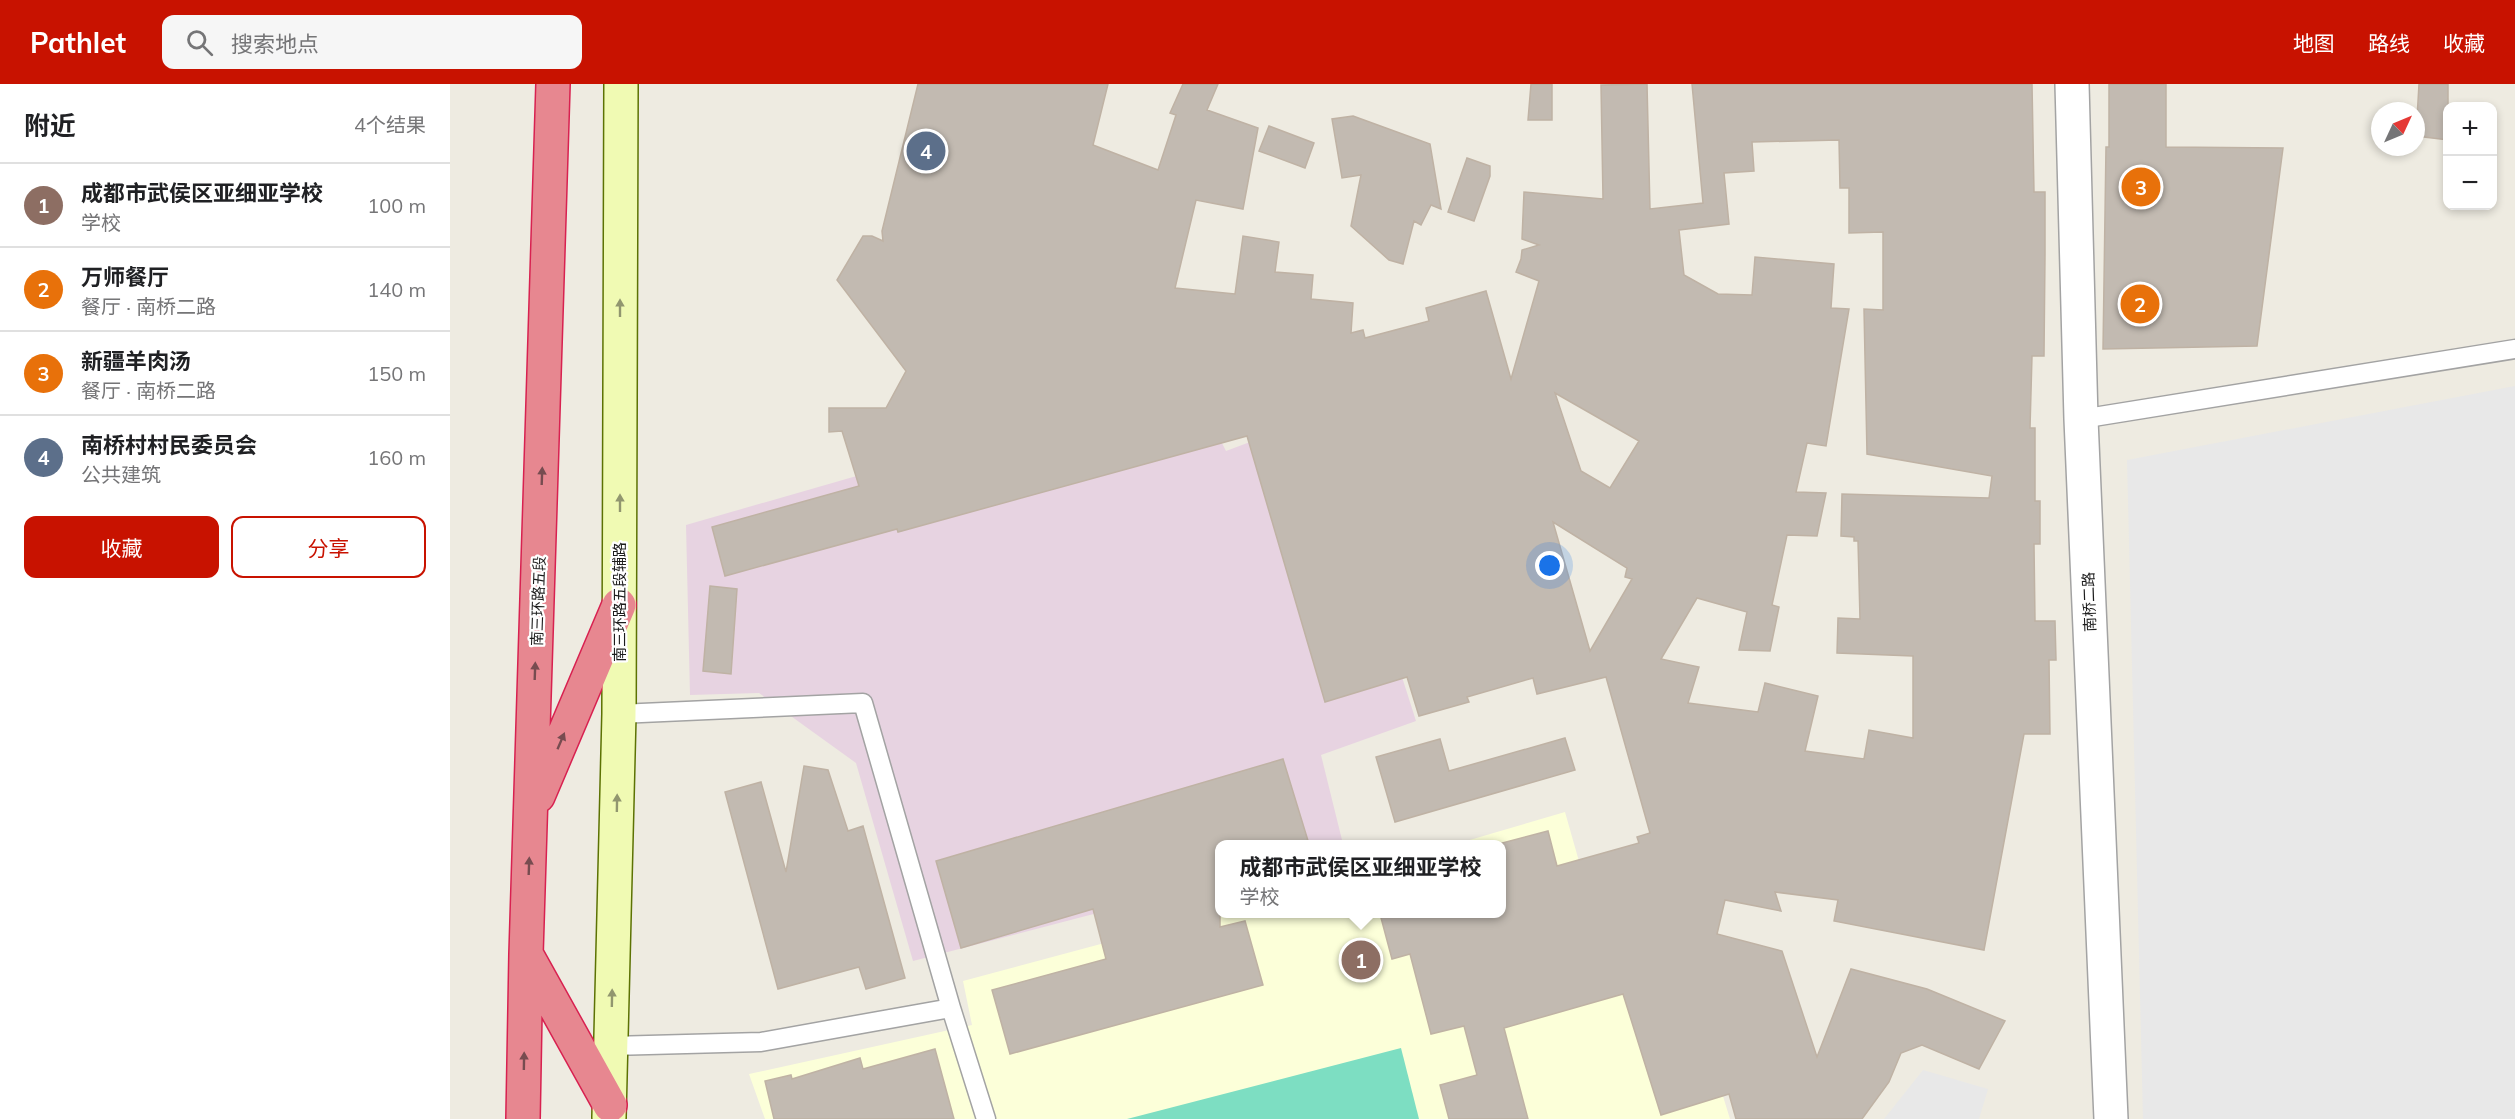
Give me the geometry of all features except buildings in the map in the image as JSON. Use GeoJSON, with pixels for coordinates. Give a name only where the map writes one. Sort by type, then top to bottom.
{"type":"FeatureCollection","features":[{"type":"Feature","properties":{"kind":"highway","name":"南三环路五段"},"geometry":{"type":"LineString","coordinates":[[524,1119],[526,954],[553,84]]}},
{"type":"Feature","properties":{"kind":"highway"},"geometry":{"type":"LineString","coordinates":[[530,814],[619,605]]}},
{"type":"Feature","properties":{"kind":"highway"},"geometry":{"type":"LineString","coordinates":[[526,954],[609,1112]]}},
{"type":"Feature","properties":{"kind":"main road","name":"南三环路五段辅路"},"geometry":{"type":"LineString","coordinates":[[609,1112],[619,714],[621,84]]}},
{"type":"Feature","properties":{"kind":"street","name":"南桥二路"},"geometry":{"type":"LineString","coordinates":[[2072,84],[2081,419],[2111,1119]]}},
{"type":"Feature","properties":{"kind":"lane"},"geometry":{"type":"LineString","coordinates":[[2081,419],[2515,350]]}},
{"type":"Feature","properties":{"kind":"lane"},"geometry":{"type":"LineString","coordinates":[[619,714],[864,703],[951,1008],[986,1119]]}},
{"type":"Feature","properties":{"kind":"lane"},"geometry":{"type":"LineString","coordinates":[[611,1046],[761,1042],[951,1008]]}},
{"type":"Feature","properties":{"kind":"shaded area"},"geometry":{"type":"Polygon","coordinates":[[[1190,380],[1226,451],[1319,416],[1416,721],[1321,755],[1342,840],[1215,840],[1215,882],[913,961],[856,763],[759,693],[690,695],[686,525],[1190,380]]]}},
{"type":"Feature","properties":{"kind":"shaded area"},"geometry":{"type":"Polygon","coordinates":[[[2515,386],[2515,1119],[2143,1119],[2127,460],[2515,386]]]}},
{"type":"Feature","properties":{"kind":"shaded area"},"geometry":{"type":"Polygon","coordinates":[[[1565,812],[1601,939],[1669,920],[1730,1119],[765,1119],[749,1074],[972,1025],[963,981],[1215,913],[1215,918],[1506,918],[1506,840],[1470,840],[1565,812]]]}},
{"type":"Feature","properties":{"kind":"shaded area"},"geometry":{"type":"Polygon","coordinates":[[[1923,1070],[1988,1089],[1979,1119],[1884,1119],[1923,1070]]]}},
{"type":"Feature","properties":{"kind":"green space"},"geometry":{"type":"Polygon","coordinates":[[[1401,1048],[1419,1119],[1127,1119],[1401,1048]]]}},
{"type":"Feature","properties":{"kind":"place","name":"南桥村村民委员会"},"geometry":{"type":"Point","coordinates":[926,151]}},
{"type":"Feature","properties":{"kind":"place","name":"新疆羊肉汤"},"geometry":{"type":"Point","coordinates":[2141,187]}},
{"type":"Feature","properties":{"kind":"place","name":"万师餐厅"},"geometry":{"type":"Point","coordinates":[2140,304]}},
{"type":"Feature","properties":{"kind":"place","name":"成都市武侯区亚细亚学校"},"geometry":{"type":"Point","coordinates":[1361,960]}}]}
